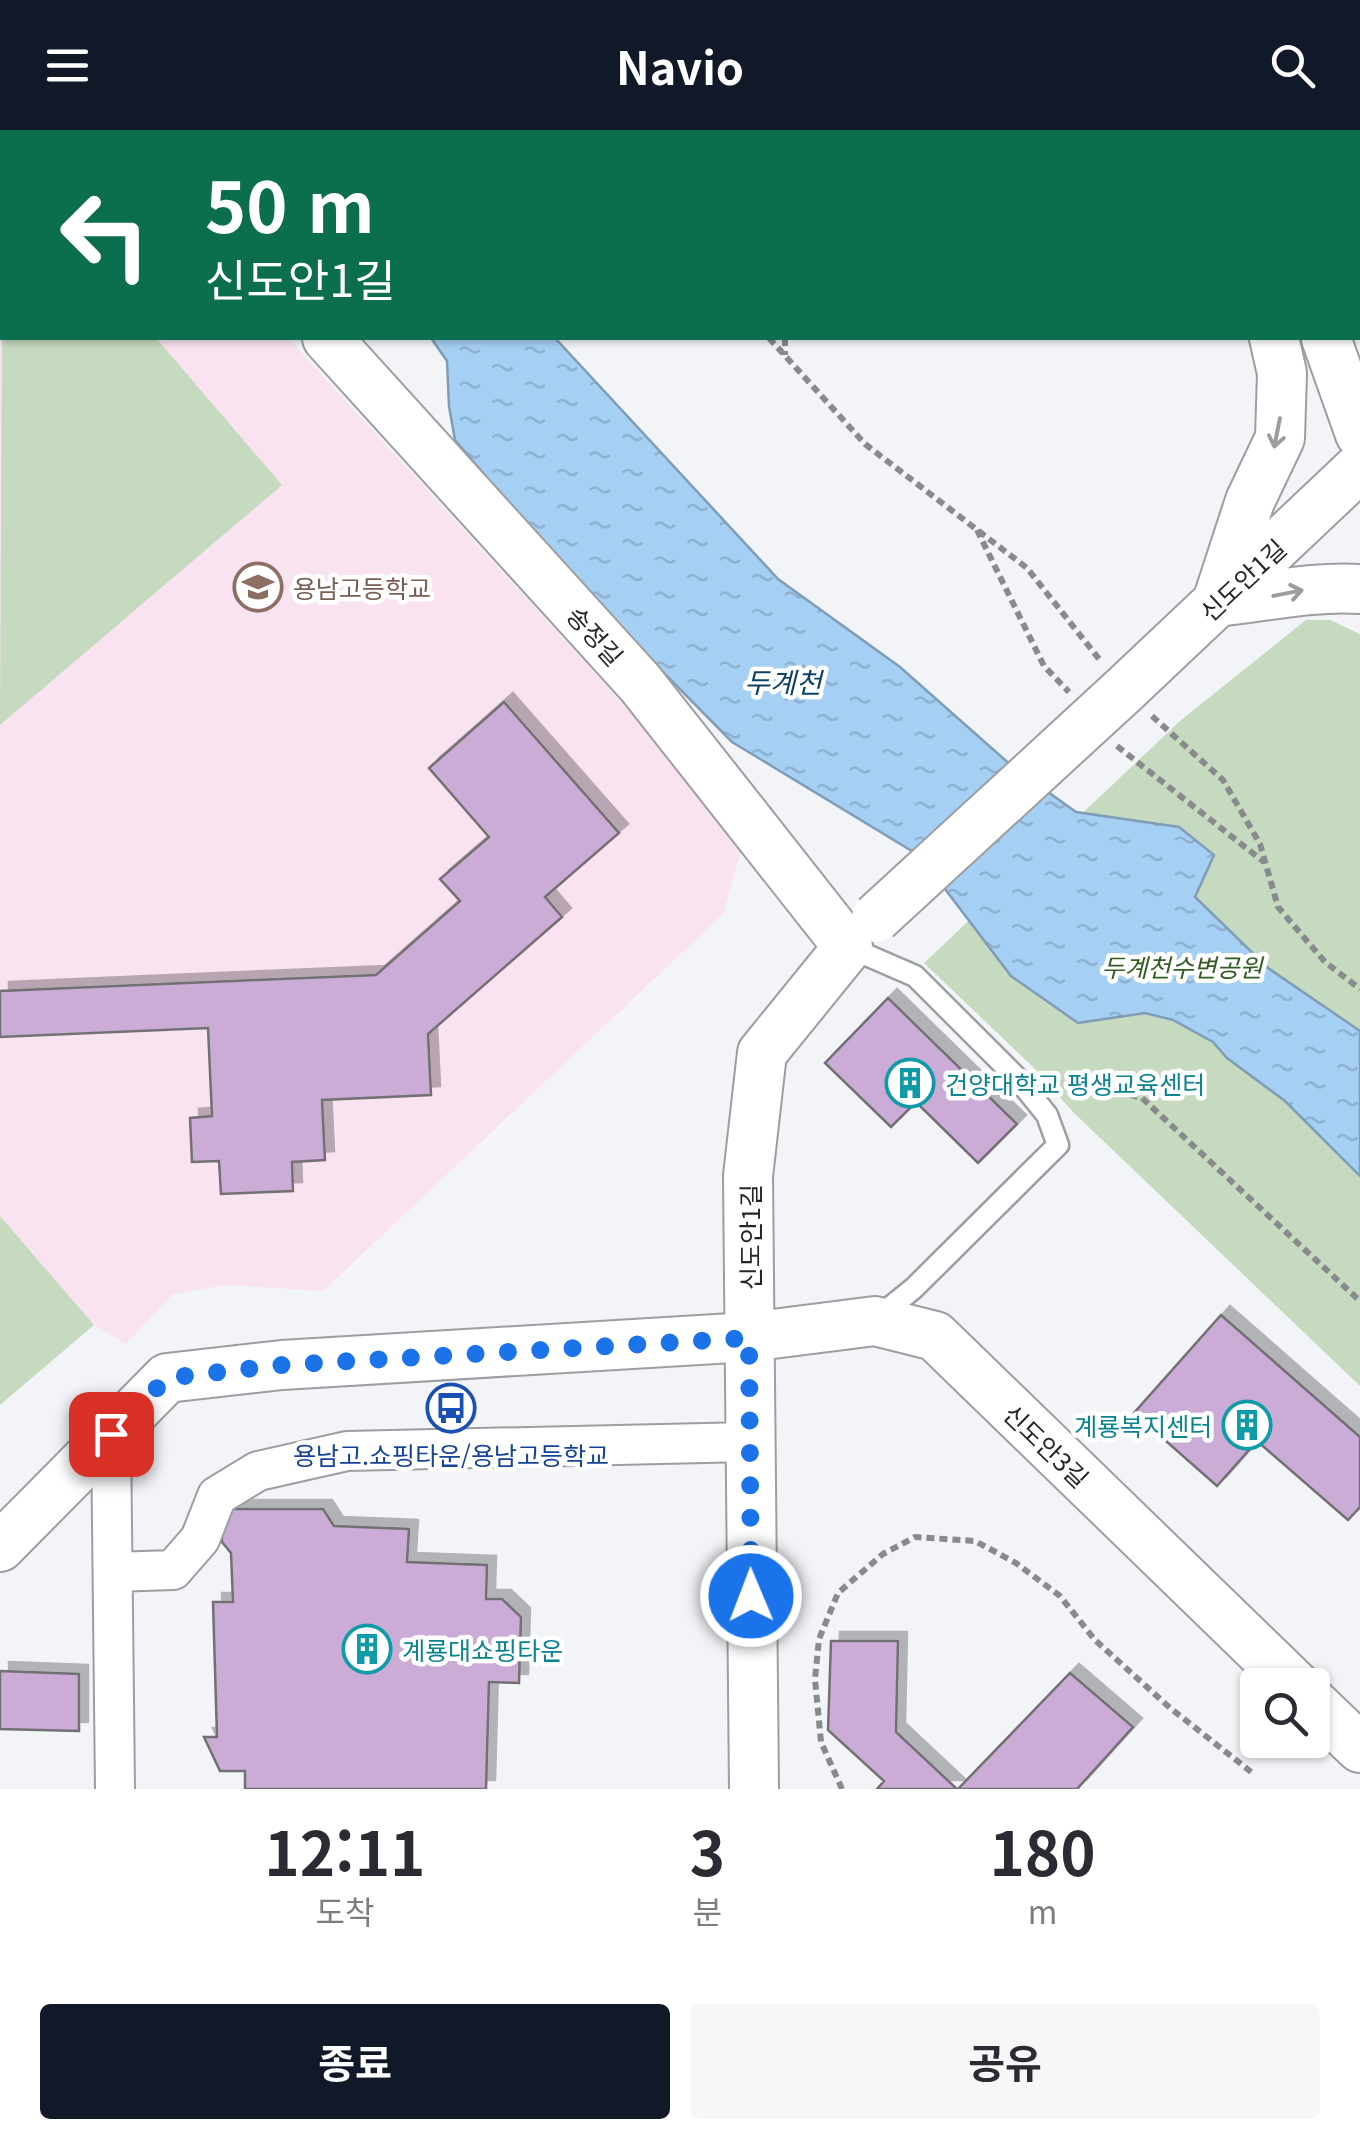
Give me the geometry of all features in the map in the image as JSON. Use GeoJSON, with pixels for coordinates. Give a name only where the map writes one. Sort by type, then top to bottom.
{"type":"FeatureCollection","features":[{"type":"Feature","properties":{"kind":"street","name":"송정길"},"geometry":{"type":"LineString","coordinates":[[330,340],[862,933]]}},
{"type":"Feature","properties":{"kind":"street"},"geometry":{"type":"LineString","coordinates":[[1274,340],[1282,373],[1280,438],[1250,501],[1216,602],[1284,595],[1316,587],[1360,589]]}},
{"type":"Feature","properties":{"kind":"street"},"geometry":{"type":"LineString","coordinates":[[1327,340],[1360,434]]}},
{"type":"Feature","properties":{"kind":"street","name":"신도안1길"},"geometry":{"type":"LineString","coordinates":[[754,1789],[748,1176],[762,1053],[862,933],[1360,467]]}},
{"type":"Feature","properties":{"kind":"street","name":"신도안3길"},"geometry":{"type":"LineString","coordinates":[[749,1338],[875,1320],[935,1336],[1277,1668]]}},
{"type":"Feature","properties":{"kind":"street"},"geometry":{"type":"LineString","coordinates":[[0,1547],[167,1378],[300,1364],[749,1338]]}},
{"type":"Feature","properties":{"kind":"street"},"geometry":{"type":"LineString","coordinates":[[111,1434],[116,1789]]}},
{"type":"Feature","properties":{"kind":"street"},"geometry":{"type":"LineString","coordinates":[[113,1572],[173,1570],[200,1539],[217,1496],[258,1471],[347,1451],[749,1442]]}},
{"type":"Feature","properties":{"kind":"street"},"geometry":{"type":"LineString","coordinates":[[1330,1719],[1360,1748]]}},
{"type":"Feature","properties":{"kind":"lane"},"geometry":{"type":"LineString","coordinates":[[862,933],[915,976],[1018,1079],[1048,1115],[1058,1145],[914,1288],[875,1320]]}},
{"type":"Feature","properties":{"kind":"path"},"geometry":{"type":"LineString","coordinates":[[771,340],[864,444],[1027,568],[1124,691],[1223,780],[1260,844],[1278,907],[1325,962],[1360,989]]}},
{"type":"Feature","properties":{"kind":"path"},"geometry":{"type":"LineString","coordinates":[[785,340],[785,356]]}},
{"type":"Feature","properties":{"kind":"path"},"geometry":{"type":"LineString","coordinates":[[1018,1079],[1098,1086],[1142,1098],[1360,1301]]}},
{"type":"Feature","properties":{"kind":"path"},"geometry":{"type":"LineString","coordinates":[[842,1789],[821,1742],[814,1679],[819,1639],[838,1594],[883,1554],[915,1537],[974,1541],[1016,1563],[1060,1596],[1095,1640],[1158,1698],[1255,1774]]}},
{"type":"Feature","properties":{"kind":"shaded area","name":"용남고등학교"},"geometry":{"type":"Polygon","coordinates":[[[0,340],[290,340],[745,837],[723,914],[323,1291],[226,1285],[173,1294],[126,1344],[94,1325],[0,1216],[0,340]]]}},
{"type":"Feature","properties":{"kind":"green space"},"geometry":{"type":"Polygon","coordinates":[[[2,340],[158,340],[282,485],[0,725],[2,340]]]}},
{"type":"Feature","properties":{"kind":"green space","name":"두계천수변공원"},"geometry":{"type":"Polygon","coordinates":[[[1306,620],[1330,620],[1360,634],[1360,1386],[1073,1112],[1033,1067],[924,963],[1180,721],[1306,620]]]}},
{"type":"Feature","properties":{"kind":"green space"},"geometry":{"type":"Polygon","coordinates":[[[0,1216],[94,1325],[0,1405],[0,1216]]]}},
{"type":"Feature","properties":{"kind":"water","name":"두계천"},"geometry":{"type":"Polygon","coordinates":[[[432,340],[557,340],[778,579],[900,667],[1013,767],[1076,812],[1179,827],[1214,855],[1195,897],[1268,968],[1360,1031],[1360,1176],[1285,1101],[1227,1058],[1213,1042],[1173,1020],[1145,1013],[1078,1023],[1011,976],[920,856],[732,742],[579,587],[455,440],[447,361],[432,340]]]}},
{"type":"Feature","properties":{"kind":"building"},"geometry":{"type":"Polygon","coordinates":[[[504,702],[619,833],[545,897],[562,917],[428,1034],[431,1095],[322,1100],[325,1160],[292,1162],[293,1191],[221,1194],[219,1161],[192,1162],[190,1118],[212,1116],[208,1028],[0,1037],[0,991],[376,975],[460,901],[440,879],[489,837],[429,768],[504,702]]]}},
{"type":"Feature","properties":{"kind":"building","name":"건양대학교 평생교육센터"},"geometry":{"type":"Polygon","coordinates":[[[888,998],[1017,1124],[978,1163],[916,1102],[891,1127],[825,1063],[888,998]]]}},
{"type":"Feature","properties":{"kind":"building","name":"계룡복지센터"},"geometry":{"type":"Polygon","coordinates":[[[1221,1315],[1360,1437],[1360,1507],[1348,1520],[1257,1441],[1217,1486],[1134,1413],[1221,1315]]]}},
{"type":"Feature","properties":{"kind":"building","name":"계룡대쇼핑타운"},"geometry":{"type":"Polygon","coordinates":[[[222,1509],[323,1509],[334,1526],[409,1529],[407,1562],[487,1565],[486,1599],[502,1599],[521,1617],[519,1683],[489,1682],[486,1789],[245,1789],[245,1771],[220,1771],[204,1737],[217,1737],[213,1602],[233,1602],[231,1553],[222,1542],[222,1509]]]}},
{"type":"Feature","properties":{"kind":"building"},"geometry":{"type":"Polygon","coordinates":[[[831,1641],[898,1641],[896,1732],[957,1789],[877,1789],[884,1781],[828,1730],[831,1641]]]}},
{"type":"Feature","properties":{"kind":"building"},"geometry":{"type":"Polygon","coordinates":[[[0,1671],[79,1674],[79,1731],[0,1729],[0,1671]]]}},
{"type":"Feature","properties":{"kind":"building"},"geometry":{"type":"Polygon","coordinates":[[[1070,1673],[1133,1727],[1077,1789],[958,1789],[1070,1673]]]}},
{"type":"Feature","properties":{"kind":"place","name":"용남고등학교"},"geometry":{"type":"Point","coordinates":[258,587]}},
{"type":"Feature","properties":{"kind":"place","name":"건양대학교 평생교육센터"},"geometry":{"type":"Point","coordinates":[910,1083]}},
{"type":"Feature","properties":{"kind":"place","name":"용남고.쇼핑타운/용남고등학교"},"geometry":{"type":"Point","coordinates":[451,1408]}},
{"type":"Feature","properties":{"kind":"place","name":"계룡복지센터"},"geometry":{"type":"Point","coordinates":[1247,1425]}},
{"type":"Feature","properties":{"kind":"place","name":"계룡대쇼핑타운"},"geometry":{"type":"Point","coordinates":[367,1649]}},
{"type":"Feature","properties":{"kind":"route"},"geometry":{"type":"LineString","coordinates":[[111,1434],[167,1378],[282,1365],[749,1338],[751,1596]]}}]}
